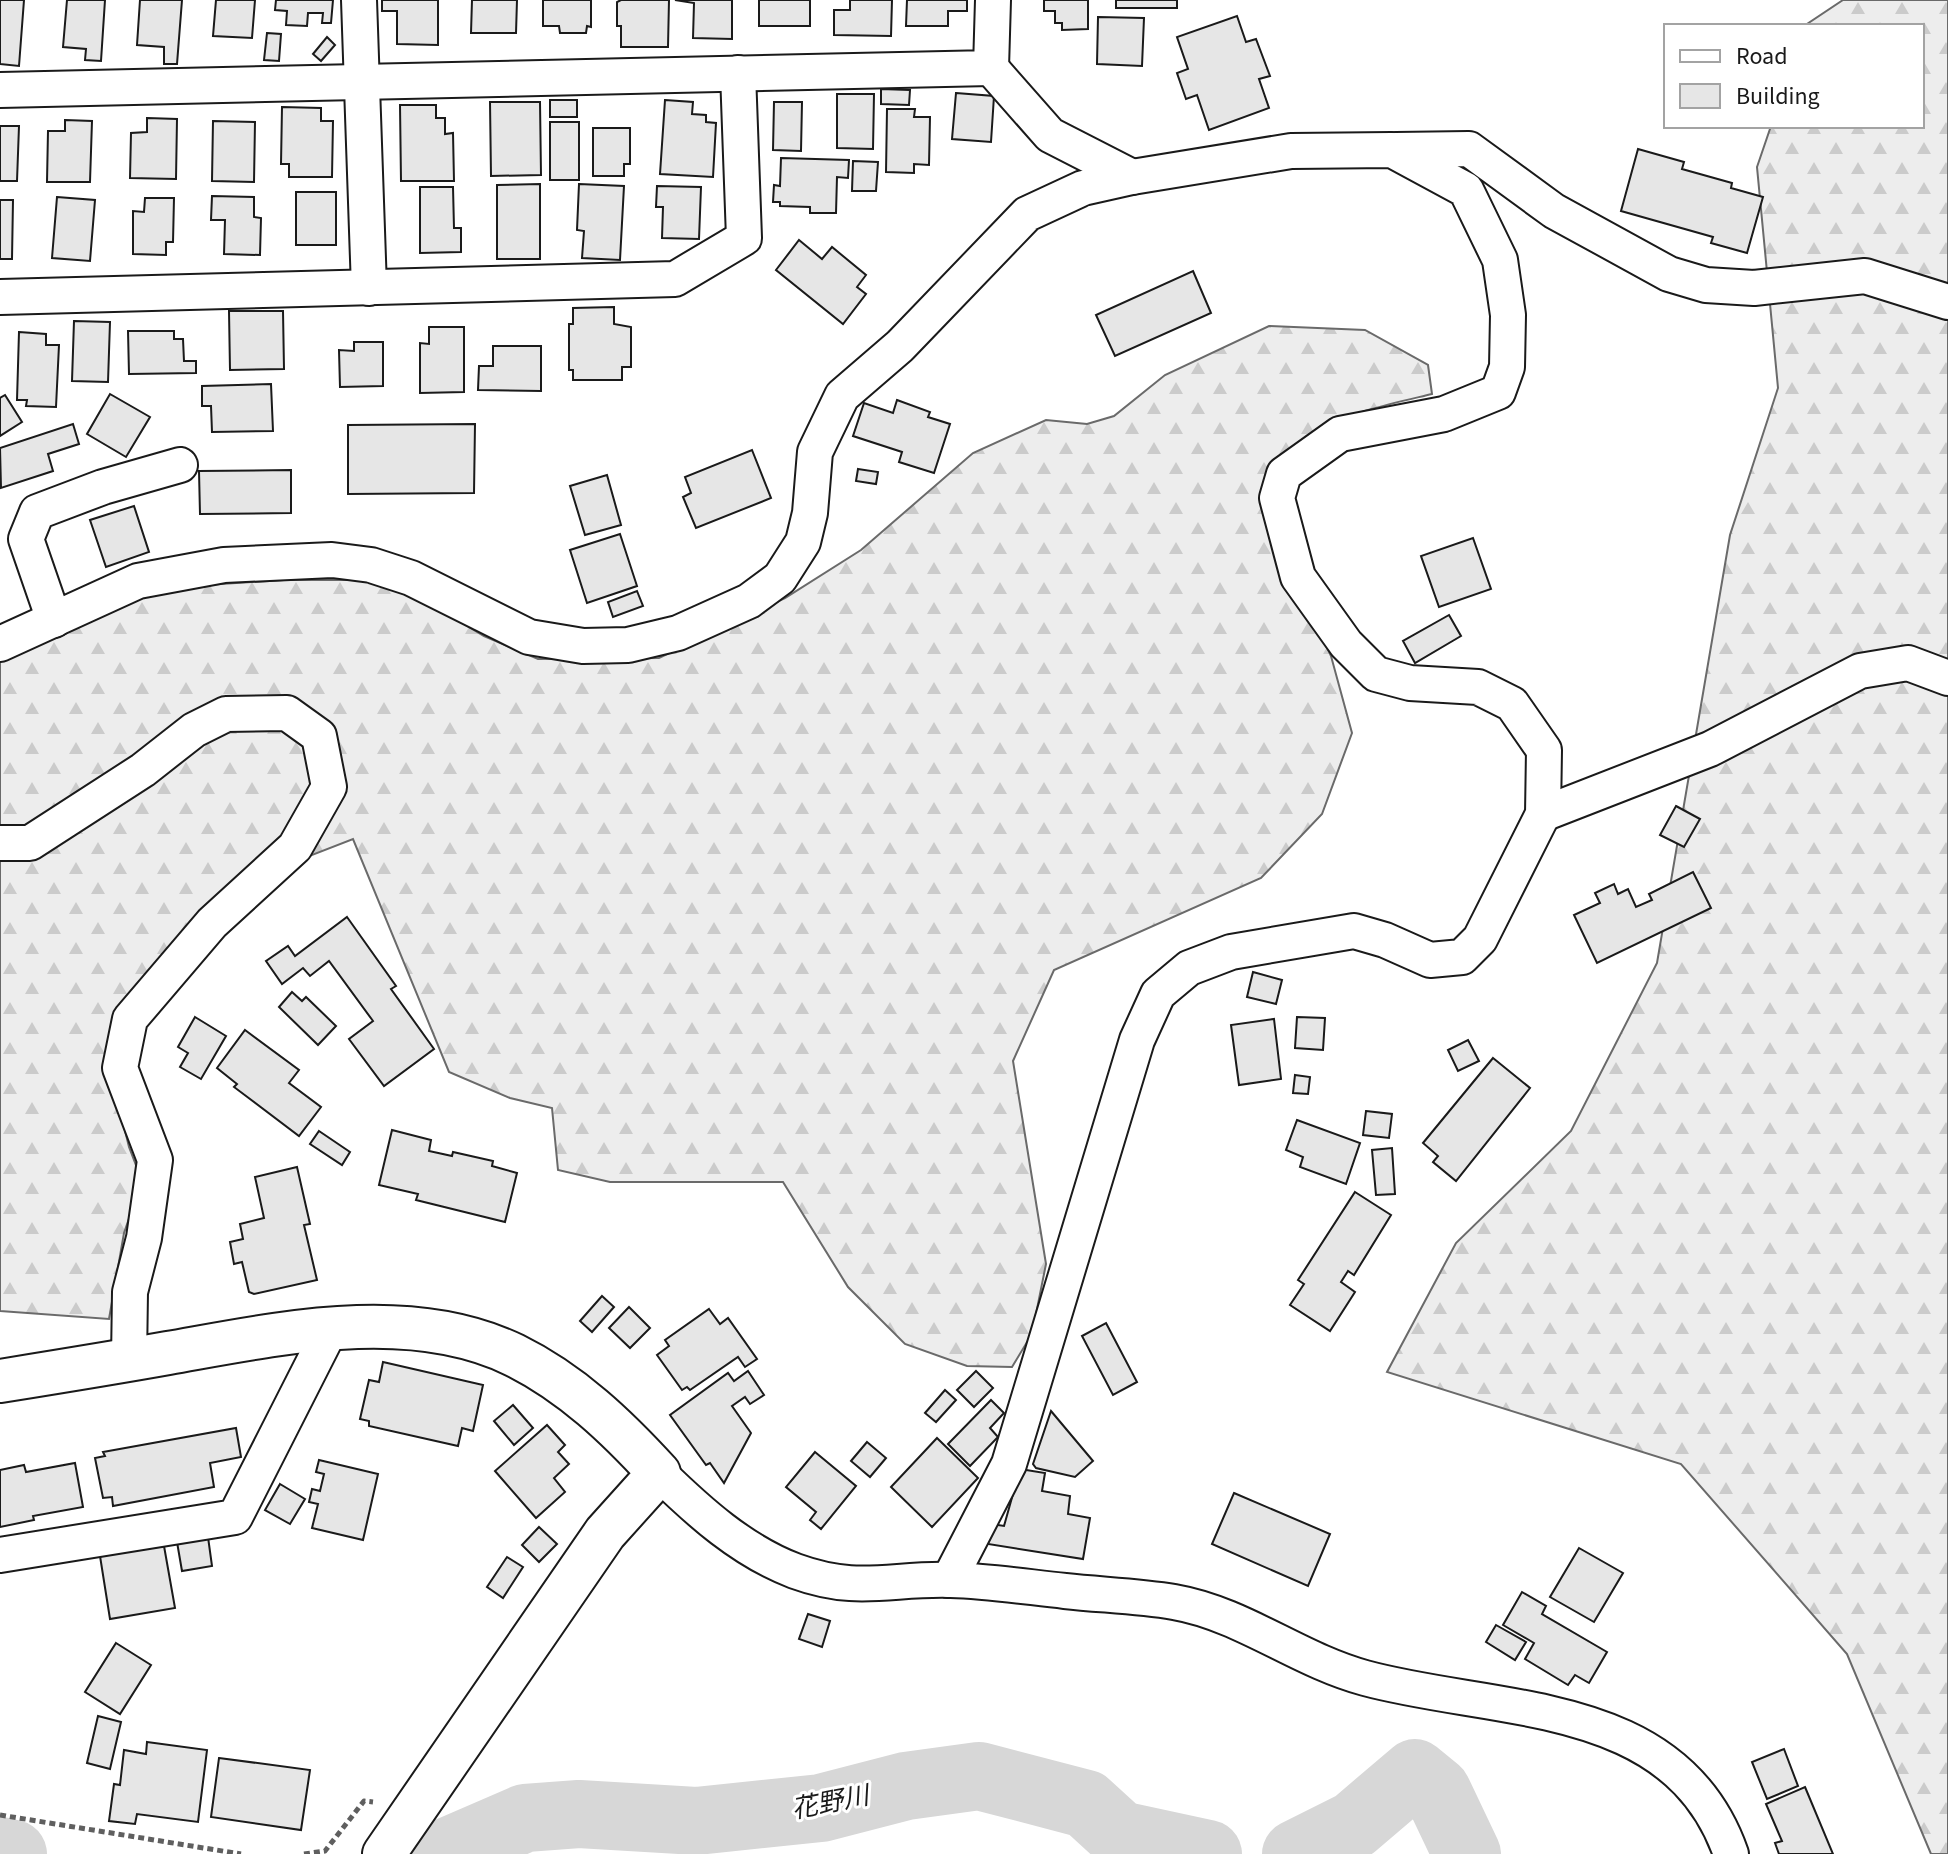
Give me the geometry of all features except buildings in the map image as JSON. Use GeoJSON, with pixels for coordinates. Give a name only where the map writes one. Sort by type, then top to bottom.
{"type":"FeatureCollection","features":[{"type":"Feature","properties":{"kind":"street"},"geometry":{"type":"LineString","coordinates":[[359,0],[359,83],[369,288]]}},
{"type":"Feature","properties":{"kind":"street"},"geometry":{"type":"LineString","coordinates":[[993,0],[991,68],[1050,135],[1132,177]]}},
{"type":"Feature","properties":{"kind":"street"},"geometry":{"type":"LineString","coordinates":[[0,90],[991,68]]}},
{"type":"Feature","properties":{"kind":"street"},"geometry":{"type":"LineString","coordinates":[[0,297],[675,279],[744,238],[738,73]]}},
{"type":"Feature","properties":{"kind":"street"},"geometry":{"type":"LineString","coordinates":[[0,644],[138,581],[224,565],[332,560],[371,565],[411,578],[529,637],[583,646],[613,645],[678,633],[749,601],[780,578],[803,542],[810,513],[815,452],[842,396],[900,346],[1027,214],[1083,188],[1132,177],[1291,151],[1469,149],[1554,211],[1669,274],[1706,285],[1754,288],[1865,276],[1948,302]]}},
{"type":"Feature","properties":{"kind":"street"},"geometry":{"type":"LineString","coordinates":[[949,1580],[1009,1464],[1137,1040],[1158,994],[1189,968],[1231,952],[1354,931],[1385,940],[1430,960],[1462,957],[1480,939],[1543,814],[1544,750],[1512,704],[1478,687],[1410,683],[1376,674],[1346,644],[1298,577],[1283,528],[1277,498],[1284,474],[1340,434],[1444,414],[1498,392],[1507,367],[1508,315],[1500,260],[1466,190],[1392,150]]}},
{"type":"Feature","properties":{"kind":"street"},"geometry":{"type":"LineString","coordinates":[[54,620],[26,539],[37,512],[103,487],[180,465]]}},
{"type":"Feature","properties":{"kind":"street"},"geometry":{"type":"LineString","coordinates":[[1543,814],[1710,749],[1860,671],[1908,663],[1948,678]]}},
{"type":"Feature","properties":{"kind":"street"},"geometry":{"type":"LineString","coordinates":[[0,843],[30,843],[143,770],[194,730],[226,714],[287,713],[319,736],[329,787],[295,847],[212,923],[130,1019],[120,1068],[155,1160],[144,1238],[130,1292],[129,1360]]}},
{"type":"Feature","properties":{"kind":"street"},"geometry":{"type":"LineString","coordinates":[[0,1381],[269,1336],[330,1330],[396,1328],[460,1336],[513,1355],[570,1389],[620,1430],[659,1473],[713,1522],[756,1553],[796,1571],[849,1585],[949,1580],[1175,1602],[1233,1618],[1363,1677],[1555,1713],[1604,1728],[1648,1750],[1702,1796],[1722,1830],[1731,1854]]}},
{"type":"Feature","properties":{"kind":"street"},"geometry":{"type":"LineString","coordinates":[[0,1555],[235,1517],[330,1330]]}},
{"type":"Feature","properties":{"kind":"street"},"geometry":{"type":"LineString","coordinates":[[384,1854],[605,1533],[659,1473]]}},
{"type":"Feature","properties":{"kind":"path"},"geometry":{"type":"LineString","coordinates":[[0,1815],[241,1854]]}},
{"type":"Feature","properties":{"kind":"green space"},"geometry":{"type":"Polygon","coordinates":[[[1843,0],[1948,0],[1948,1854],[1931,1854],[1847,1654],[1681,1464],[1387,1372],[1456,1243],[1571,1131],[1657,963],[1730,535],[1778,388],[1757,167],[1770,128],[1924,128],[1924,24],[1807,24],[1843,0]]]}},
{"type":"Feature","properties":{"kind":"green space"},"geometry":{"type":"Polygon","coordinates":[[[1269,326],[1365,330],[1428,365],[1432,394],[1350,416],[1301,441],[1282,459],[1269,482],[1263,510],[1331,656],[1352,733],[1322,814],[1261,878],[1054,970],[1013,1061],[1046,1264],[1032,1334],[1012,1367],[967,1366],[905,1344],[848,1287],[783,1182],[610,1182],[558,1170],[552,1108],[510,1098],[449,1072],[353,839],[245,881],[139,1003],[115,1090],[129,1147],[142,1181],[124,1233],[109,1319],[0,1311],[0,660],[114,607],[173,587],[284,580],[376,580],[411,592],[484,636],[538,659],[659,658],[785,598],[861,550],[973,453],[1046,420],[1087,424],[1114,416],[1165,375],[1269,326]]]}},
{"type":"Feature","properties":{"kind":"waterway","name":"花野川"},"geometry":{"type":"LineString","coordinates":[[1296,1854],[1354,1825],[1415,1773],[1437,1791],[1467,1854]]}},
{"type":"Feature","properties":{"kind":"waterway","name":"花野川"},"geometry":{"type":"LineString","coordinates":[[442,1854],[525,1818],[579,1814],[696,1821],[821,1808],[906,1786],[979,1776],[1086,1804],[1120,1835],[1208,1854]]}},
{"type":"Feature","properties":{"kind":"waterway","name":"花野川"},"geometry":{"type":"LineString","coordinates":[[0,1851],[13,1854]]}}]}
